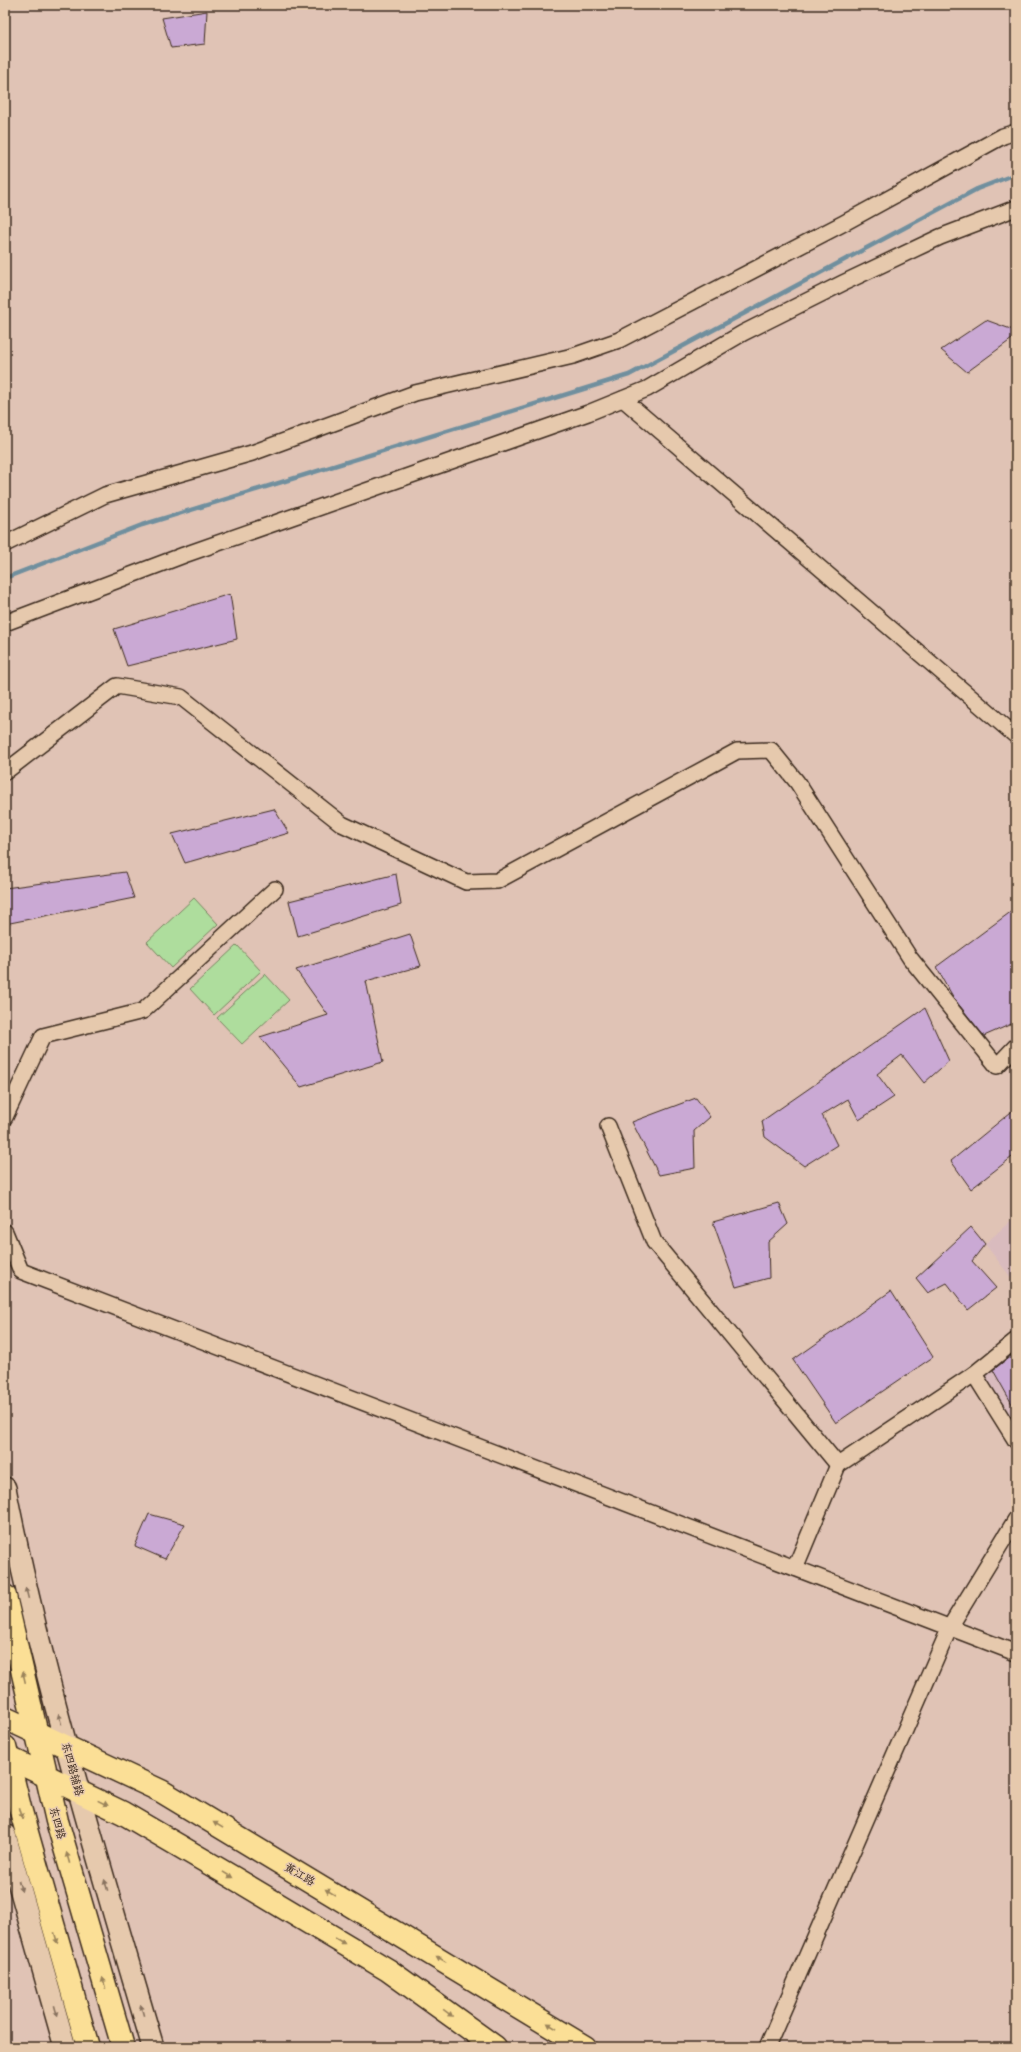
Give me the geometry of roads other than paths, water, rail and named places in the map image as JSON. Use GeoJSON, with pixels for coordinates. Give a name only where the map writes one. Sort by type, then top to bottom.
{"type":"FeatureCollection","features":[{"type":"Feature","properties":{"kind":"main road","name":"东四路辅路"},"geometry":{"type":"LineString","coordinates":[[5,1488],[20,1564],[67,1746],[153,2047]]}},
{"type":"Feature","properties":{"kind":"main road","name":"东四路"},"geometry":{"type":"LineString","coordinates":[[5,1596],[57,1821],[123,2047]]}},
{"type":"Feature","properties":{"kind":"main road","name":"黄江路"},"geometry":{"type":"LineString","coordinates":[[5,1718],[161,1791],[585,2047]]}},
{"type":"Feature","properties":{"kind":"main road"},"geometry":{"type":"LineString","coordinates":[[6,1754],[123,1813],[388,1970],[495,2047]]}},
{"type":"Feature","properties":{"kind":"main road"},"geometry":{"type":"LineString","coordinates":[[6,1754],[88,2047]]}},
{"type":"Feature","properties":{"kind":"main road"},"geometry":{"type":"LineString","coordinates":[[5,1835],[66,2047]]}},
{"type":"Feature","properties":{"kind":"street"},"geometry":{"type":"LineString","coordinates":[[5,544],[104,495],[252,453],[415,393],[573,356],[619,340],[830,230],[1003,136],[1016,132]]}},
{"type":"Feature","properties":{"kind":"street"},"geometry":{"type":"LineString","coordinates":[[5,623],[184,555],[588,413],[623,399],[647,389],[743,333],[843,282],[940,237],[1016,208]]}},
{"type":"Feature","properties":{"kind":"street"},"geometry":{"type":"LineString","coordinates":[[623,399],[1016,736]]}},
{"type":"Feature","properties":{"kind":"street"},"geometry":{"type":"LineString","coordinates":[[5,772],[117,686],[181,697],[342,824],[466,882],[497,881],[738,751],[771,750],[796,782],[910,958],[997,1066],[1016,1046]]}},
{"type":"Feature","properties":{"kind":"street"},"geometry":{"type":"LineString","coordinates":[[5,1117],[43,1036],[143,1011],[275,889]]}},
{"type":"Feature","properties":{"kind":"street"},"geometry":{"type":"LineString","coordinates":[[608,1126],[654,1242],[838,1466]]}},
{"type":"Feature","properties":{"kind":"street"},"geometry":{"type":"LineString","coordinates":[[5,1232],[21,1271],[950,1627],[1016,1654]]}},
{"type":"Feature","properties":{"kind":"street"},"geometry":{"type":"LineString","coordinates":[[795,1568],[838,1466],[974,1374],[1016,1340]]}},
{"type":"Feature","properties":{"kind":"street"},"geometry":{"type":"LineString","coordinates":[[974,1374],[1016,1441]]}},
{"type":"Feature","properties":{"kind":"street"},"geometry":{"type":"LineString","coordinates":[[767,2047],[950,1627],[1016,1520]]}},
{"type":"Feature","properties":{"kind":"waterway"},"geometry":{"type":"LineString","coordinates":[[5,578],[142,525],[629,375],[977,189],[1016,174]]}}]}
